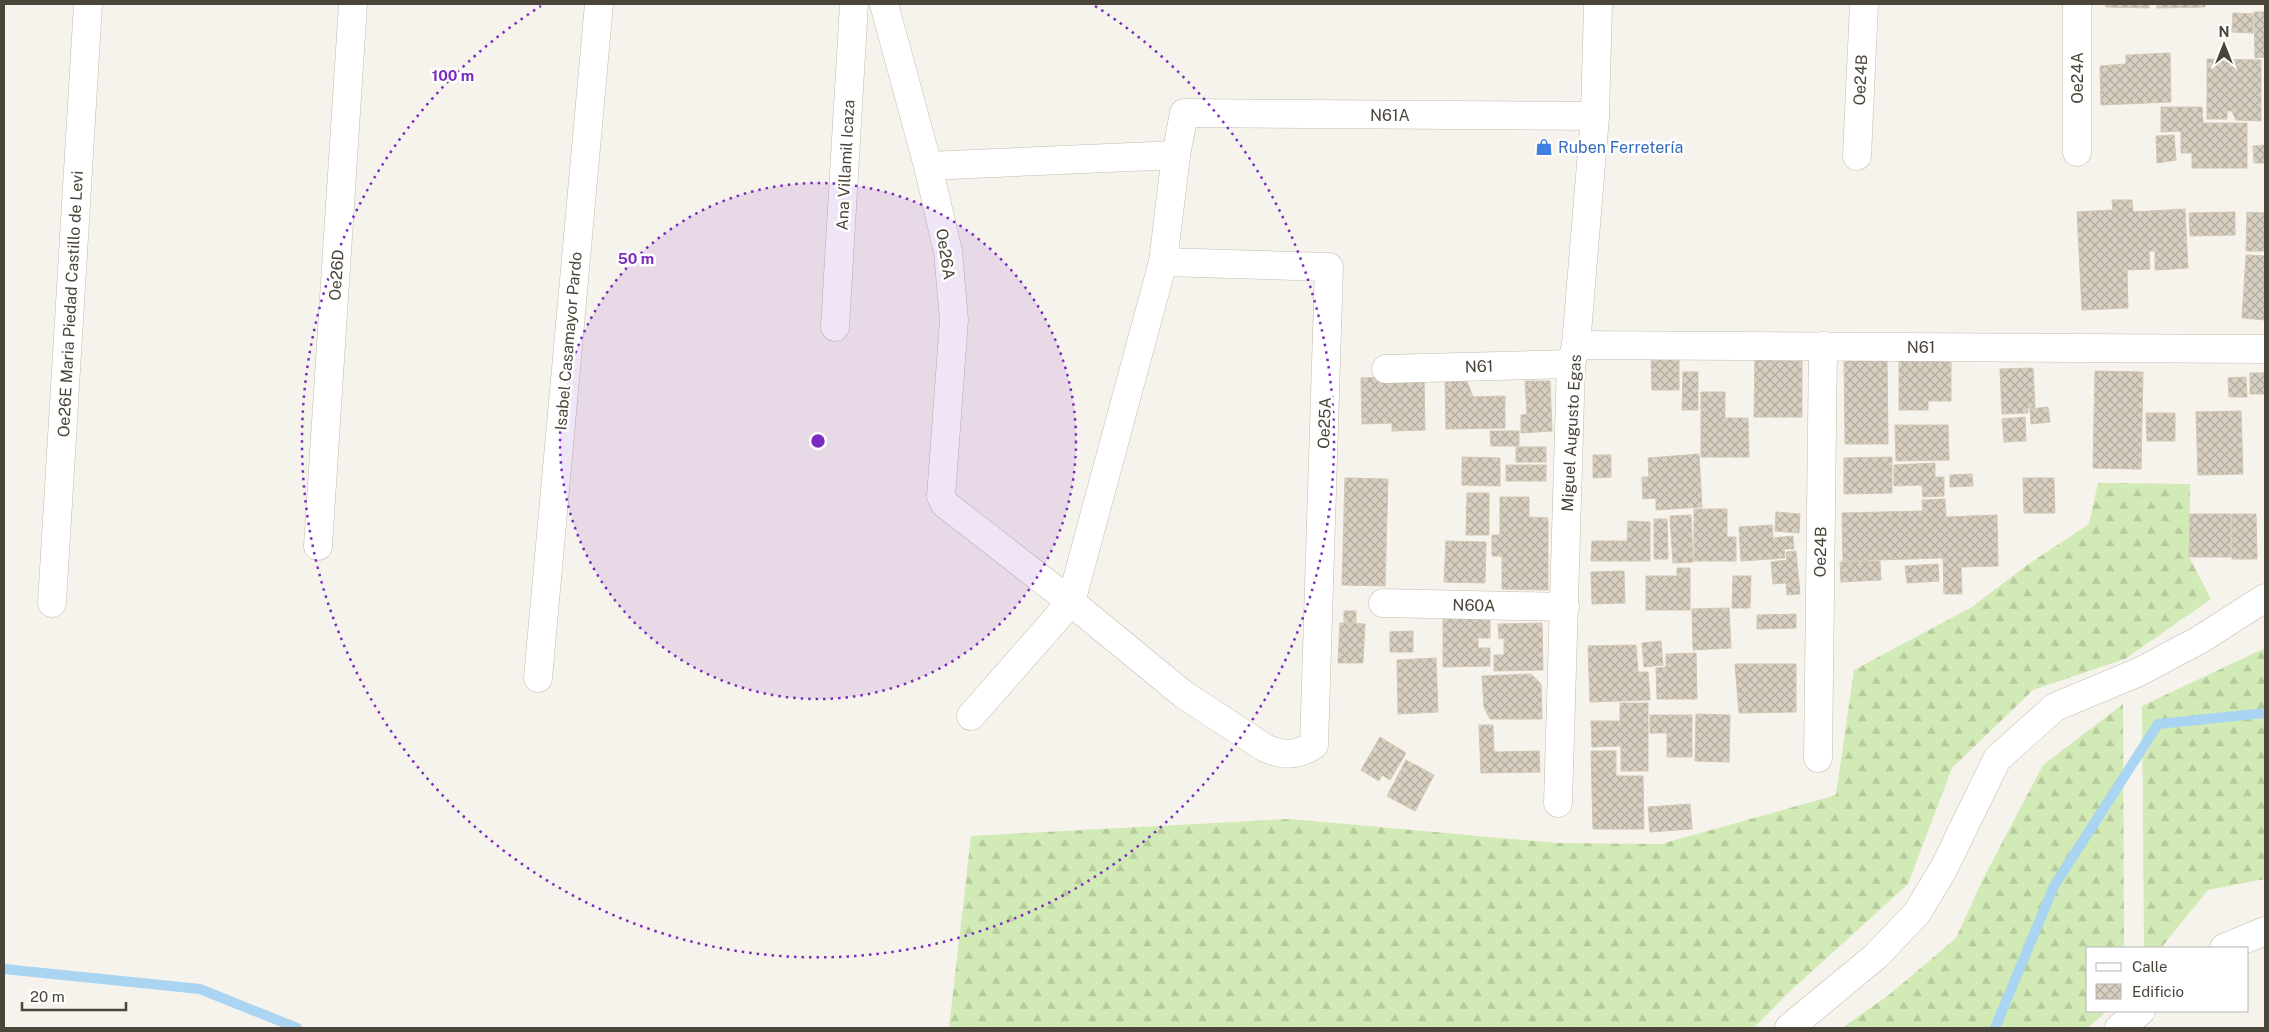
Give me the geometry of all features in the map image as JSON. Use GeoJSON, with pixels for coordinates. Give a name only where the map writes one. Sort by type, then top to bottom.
{"type":"FeatureCollection","features":[{"type":"Feature","properties":{"kind":"street","name":"Oe26E Maria Piedad Castillo de Levi"},"geometry":{"type":"LineString","coordinates":[[52,603],[88,4]]}},
{"type":"Feature","properties":{"kind":"street","name":"Oe26D"},"geometry":{"type":"LineString","coordinates":[[318,546],[353,4]]}},
{"type":"Feature","properties":{"kind":"street","name":"Isabel Casamayor Pardo"},"geometry":{"type":"LineString","coordinates":[[538,678],[598,4]]}},
{"type":"Feature","properties":{"kind":"street","name":"Ana Villamil Icaza"},"geometry":{"type":"LineString","coordinates":[[835,327],[854,4]]}},
{"type":"Feature","properties":{"kind":"street","name":"Oe26A"},"geometry":{"type":"LineString","coordinates":[[884,4],[928,166],[948,252],[954,320],[941,496],[950,509],[1071,602]]}},
{"type":"Feature","properties":{"kind":"street","name":"Miguel Augusto Egas"},"geometry":{"type":"LineString","coordinates":[[1558,803],[1574,354],[1595,116],[1598,4]]}},
{"type":"Feature","properties":{"kind":"street","name":"Oe24B"},"geometry":{"type":"LineString","coordinates":[[1856,156],[1864,4]]}},
{"type":"Feature","properties":{"kind":"street","name":"Oe24A"},"geometry":{"type":"LineString","coordinates":[[2077,4],[2077,152]]}},
{"type":"Feature","properties":{"kind":"street","name":"N61A"},"geometry":{"type":"LineString","coordinates":[[1176,155],[1184,113],[1595,116]]}},
{"type":"Feature","properties":{"kind":"street"},"geometry":{"type":"LineString","coordinates":[[928,166],[1176,155],[1163,262],[1071,602],[971,716]]}},
{"type":"Feature","properties":{"kind":"street","name":"Oe25A"},"geometry":{"type":"LineString","coordinates":[[1071,602],[1183,694],[1265,748],[1277,754],[1290,755],[1314,746],[1330,267],[1163,262]]}},
{"type":"Feature","properties":{"kind":"street","name":"Oe24B"},"geometry":{"type":"LineString","coordinates":[[1818,758],[1823,346]]}},
{"type":"Feature","properties":{"kind":"street","name":"N61"},"geometry":{"type":"LineString","coordinates":[[1386,369],[1574,354],[1823,346],[2265,349]]}},
{"type":"Feature","properties":{"kind":"street"},"geometry":{"type":"LineString","coordinates":[[1789,1028],[1876,956],[1917,913],[1944,868],[1997,759],[2055,707],[2139,672],[2201,639],[2265,598]]}},
{"type":"Feature","properties":{"kind":"street","name":"N60A"},"geometry":{"type":"LineString","coordinates":[[1384,603],[1564,607]]}},
{"type":"Feature","properties":{"kind":"street"},"geometry":{"type":"LineString","coordinates":[[2226,947],[2265,931]]}},
{"type":"Feature","properties":{"kind":"street"},"geometry":{"type":"LineString","coordinates":[[2119,1028],[2140,1012]]}},
{"type":"Feature","properties":{"kind":"green space"},"geometry":{"type":"Polygon","coordinates":[[[2098,483],[2190,484],[2189,557],[2211,599],[2125,659],[2033,690],[1952,768],[1908,884],[1787,994],[1754,1028],[949,1028],[971,836],[1290,819],[1558,843],[1661,844],[1836,795],[1854,670],[1972,607],[2030,563],[2089,524],[2098,483]]]}},
{"type":"Feature","properties":{"kind":"green space"},"geometry":{"type":"Polygon","coordinates":[[[2265,648],[2265,879],[2208,890],[2162,947],[2144,947],[2142,706],[2265,648]]]}},
{"type":"Feature","properties":{"kind":"green space"},"geometry":{"type":"Polygon","coordinates":[[[2123,704],[2124,944],[2123,947],[2086,947],[2086,1012],[2104,1012],[2103,1015],[2087,1028],[1842,1028],[1890,994],[1956,938],[1984,877],[2043,765],[2123,704]]]}},
{"type":"Feature","properties":{"kind":"building"},"geometry":{"type":"Polygon","coordinates":[[[2106,4],[2149,4],[2149,8],[2106,7],[2106,4]]]}},
{"type":"Feature","properties":{"kind":"building"},"geometry":{"type":"Polygon","coordinates":[[[2157,4],[2205,4],[2205,7],[2157,8],[2157,4]]]}},
{"type":"Feature","properties":{"kind":"building"},"geometry":{"type":"Polygon","coordinates":[[[2254,12],[2265,12],[2265,57],[2255,58],[2254,12]]]}},
{"type":"Feature","properties":{"kind":"building"},"geometry":{"type":"Polygon","coordinates":[[[2233,13],[2253,14],[2253,33],[2232,32],[2233,13]]]}},
{"type":"Feature","properties":{"kind":"building"},"geometry":{"type":"Polygon","coordinates":[[[2170,53],[2171,102],[2101,105],[2100,66],[2126,64],[2126,55],[2170,53]]]}},
{"type":"Feature","properties":{"kind":"building"},"geometry":{"type":"Polygon","coordinates":[[[2207,59],[2261,60],[2261,121],[2236,120],[2232,111],[2227,111],[2227,119],[2207,119],[2207,59]]]}},
{"type":"Feature","properties":{"kind":"building"},"geometry":{"type":"Polygon","coordinates":[[[2161,107],[2202,107],[2203,123],[2247,123],[2247,168],[2192,168],[2192,153],[2181,153],[2181,131],[2161,132],[2161,107]]]}},
{"type":"Feature","properties":{"kind":"building"},"geometry":{"type":"Polygon","coordinates":[[[2174,135],[2176,160],[2157,163],[2156,136],[2174,135]]]}},
{"type":"Feature","properties":{"kind":"building"},"geometry":{"type":"Polygon","coordinates":[[[2265,145],[2265,163],[2254,163],[2253,146],[2265,145]]]}},
{"type":"Feature","properties":{"kind":"building"},"geometry":{"type":"Polygon","coordinates":[[[2112,200],[2132,200],[2133,212],[2185,209],[2188,268],[2155,270],[2155,251],[2149,251],[2150,269],[2127,270],[2128,308],[2082,310],[2077,212],[2113,210],[2112,200]]]}},
{"type":"Feature","properties":{"kind":"building"},"geometry":{"type":"Polygon","coordinates":[[[2235,212],[2235,235],[2190,236],[2189,213],[2235,212]]]}},
{"type":"Feature","properties":{"kind":"building"},"geometry":{"type":"Polygon","coordinates":[[[2247,212],[2265,213],[2265,251],[2246,251],[2247,212]]]}},
{"type":"Feature","properties":{"kind":"building"},"geometry":{"type":"Polygon","coordinates":[[[2246,255],[2265,256],[2265,320],[2242,318],[2246,255]]]}},
{"type":"Feature","properties":{"kind":"building"},"geometry":{"type":"Polygon","coordinates":[[[1651,349],[1679,349],[1679,390],[1652,390],[1651,349]]]}},
{"type":"Feature","properties":{"kind":"building"},"geometry":{"type":"Polygon","coordinates":[[[1755,354],[1802,354],[1802,417],[1754,417],[1755,354]]]}},
{"type":"Feature","properties":{"kind":"building"},"geometry":{"type":"Polygon","coordinates":[[[1844,357],[1887,357],[1888,444],[1845,444],[1844,357]]]}},
{"type":"Feature","properties":{"kind":"building"},"geometry":{"type":"Polygon","coordinates":[[[1899,357],[1951,357],[1951,401],[1928,401],[1928,410],[1899,410],[1899,357]]]}},
{"type":"Feature","properties":{"kind":"building"},"geometry":{"type":"Polygon","coordinates":[[[2033,368],[2035,408],[2028,408],[2028,413],[2002,414],[2000,369],[2033,368]]]}},
{"type":"Feature","properties":{"kind":"building"},"geometry":{"type":"Polygon","coordinates":[[[2095,371],[2143,372],[2141,469],[2093,468],[2095,371]]]}},
{"type":"Feature","properties":{"kind":"building"},"geometry":{"type":"Polygon","coordinates":[[[1683,372],[1698,372],[1698,410],[1682,410],[1683,372]]]}},
{"type":"Feature","properties":{"kind":"building"},"geometry":{"type":"Polygon","coordinates":[[[2250,373],[2265,373],[2265,394],[2250,394],[2250,373]]]}},
{"type":"Feature","properties":{"kind":"building"},"geometry":{"type":"Polygon","coordinates":[[[1424,376],[1425,430],[1392,431],[1392,423],[1362,424],[1361,378],[1424,376]]]}},
{"type":"Feature","properties":{"kind":"building"},"geometry":{"type":"Polygon","coordinates":[[[1445,376],[1465,376],[1473,397],[1505,396],[1505,428],[1446,429],[1445,376]]]}},
{"type":"Feature","properties":{"kind":"building"},"geometry":{"type":"Polygon","coordinates":[[[2246,377],[2247,397],[2229,397],[2228,378],[2246,377]]]}},
{"type":"Feature","properties":{"kind":"building"},"geometry":{"type":"Polygon","coordinates":[[[1525,381],[1550,381],[1552,431],[1521,433],[1521,415],[1527,414],[1525,381]]]}},
{"type":"Feature","properties":{"kind":"building"},"geometry":{"type":"Polygon","coordinates":[[[1701,392],[1725,392],[1725,418],[1748,418],[1749,457],[1701,457],[1701,392]]]}},
{"type":"Feature","properties":{"kind":"building"},"geometry":{"type":"Polygon","coordinates":[[[2048,407],[2050,422],[2031,424],[2030,409],[2048,407]]]}},
{"type":"Feature","properties":{"kind":"building"},"geometry":{"type":"Polygon","coordinates":[[[2241,411],[2243,474],[2198,475],[2196,412],[2241,411]]]}},
{"type":"Feature","properties":{"kind":"building"},"geometry":{"type":"Polygon","coordinates":[[[2146,413],[2175,413],[2175,441],[2147,441],[2146,413]]]}},
{"type":"Feature","properties":{"kind":"building"},"geometry":{"type":"Polygon","coordinates":[[[2025,417],[2026,441],[2004,442],[2002,419],[2025,417]]]}},
{"type":"Feature","properties":{"kind":"building"},"geometry":{"type":"Polygon","coordinates":[[[1895,425],[1948,425],[1949,460],[1896,461],[1895,425]]]}},
{"type":"Feature","properties":{"kind":"building"},"geometry":{"type":"Polygon","coordinates":[[[1490,431],[1519,431],[1519,446],[1491,446],[1490,431]]]}},
{"type":"Feature","properties":{"kind":"building"},"geometry":{"type":"Polygon","coordinates":[[[1516,447],[1546,447],[1546,462],[1516,462],[1516,447]]]}},
{"type":"Feature","properties":{"kind":"building"},"geometry":{"type":"Polygon","coordinates":[[[1699,454],[1702,507],[1656,510],[1656,498],[1643,499],[1642,477],[1649,477],[1648,458],[1699,454]]]}},
{"type":"Feature","properties":{"kind":"building"},"geometry":{"type":"Polygon","coordinates":[[[1593,455],[1611,455],[1611,477],[1593,478],[1593,455]]]}},
{"type":"Feature","properties":{"kind":"building"},"geometry":{"type":"Polygon","coordinates":[[[1462,457],[1500,458],[1500,486],[1462,485],[1462,457]]]}},
{"type":"Feature","properties":{"kind":"building"},"geometry":{"type":"Polygon","coordinates":[[[1892,457],[1892,493],[1844,494],[1844,458],[1892,457]]]}},
{"type":"Feature","properties":{"kind":"building"},"geometry":{"type":"Polygon","coordinates":[[[1935,463],[1935,477],[1944,477],[1944,496],[1923,497],[1922,485],[1894,486],[1894,465],[1935,463]]]}},
{"type":"Feature","properties":{"kind":"building"},"geometry":{"type":"Polygon","coordinates":[[[1506,465],[1546,465],[1546,481],[1506,481],[1506,465]]]}},
{"type":"Feature","properties":{"kind":"building"},"geometry":{"type":"Polygon","coordinates":[[[1972,474],[1973,486],[1950,487],[1950,475],[1972,474]]]}},
{"type":"Feature","properties":{"kind":"building"},"geometry":{"type":"Polygon","coordinates":[[[1345,478],[1388,479],[1385,586],[1342,585],[1345,478]]]}},
{"type":"Feature","properties":{"kind":"building"},"geometry":{"type":"Polygon","coordinates":[[[2023,478],[2054,478],[2055,513],[2024,513],[2023,478]]]}},
{"type":"Feature","properties":{"kind":"building"},"geometry":{"type":"Polygon","coordinates":[[[1467,493],[1489,493],[1489,535],[1466,535],[1467,493]]]}},
{"type":"Feature","properties":{"kind":"building"},"geometry":{"type":"Polygon","coordinates":[[[1500,497],[1529,497],[1529,517],[1548,518],[1548,590],[1502,589],[1502,556],[1492,556],[1492,535],[1500,535],[1500,497]]]}},
{"type":"Feature","properties":{"kind":"building"},"geometry":{"type":"Polygon","coordinates":[[[1945,499],[1946,517],[1997,515],[1998,566],[1961,567],[1962,594],[1944,594],[1943,558],[1843,561],[1842,513],[1923,511],[1922,500],[1945,499]]]}},
{"type":"Feature","properties":{"kind":"building"},"geometry":{"type":"Polygon","coordinates":[[[1694,509],[1727,509],[1727,537],[1736,537],[1736,561],[1694,561],[1694,509]]]}},
{"type":"Feature","properties":{"kind":"building"},"geometry":{"type":"Polygon","coordinates":[[[1776,512],[1800,514],[1799,533],[1775,531],[1776,512]]]}},
{"type":"Feature","properties":{"kind":"building"},"geometry":{"type":"Polygon","coordinates":[[[2190,514],[2231,514],[2231,557],[2189,557],[2190,514]]]}},
{"type":"Feature","properties":{"kind":"building"},"geometry":{"type":"Polygon","coordinates":[[[2232,514],[2256,514],[2257,559],[2232,559],[2232,514]]]}},
{"type":"Feature","properties":{"kind":"building"},"geometry":{"type":"Polygon","coordinates":[[[1691,515],[1693,562],[1673,563],[1670,516],[1691,515]]]}},
{"type":"Feature","properties":{"kind":"building"},"geometry":{"type":"Polygon","coordinates":[[[1654,519],[1667,519],[1668,559],[1654,559],[1654,519]]]}},
{"type":"Feature","properties":{"kind":"building"},"geometry":{"type":"Polygon","coordinates":[[[1628,521],[1650,522],[1650,561],[1591,561],[1592,541],[1627,541],[1628,521]]]}},
{"type":"Feature","properties":{"kind":"building"},"geometry":{"type":"Polygon","coordinates":[[[1772,525],[1773,538],[1793,536],[1794,549],[1784,549],[1785,558],[1741,561],[1739,527],[1772,525]]]}},
{"type":"Feature","properties":{"kind":"building"},"geometry":{"type":"Polygon","coordinates":[[[1446,541],[1486,542],[1485,583],[1444,582],[1446,541]]]}},
{"type":"Feature","properties":{"kind":"building"},"geometry":{"type":"Polygon","coordinates":[[[1796,551],[1800,594],[1787,595],[1786,583],[1773,584],[1771,562],[1787,560],[1786,552],[1796,551]]]}},
{"type":"Feature","properties":{"kind":"building"},"geometry":{"type":"Polygon","coordinates":[[[1880,561],[1881,580],[1841,582],[1840,562],[1880,561]]]}},
{"type":"Feature","properties":{"kind":"building"},"geometry":{"type":"Polygon","coordinates":[[[1938,564],[1939,581],[1907,583],[1905,566],[1938,564]]]}},
{"type":"Feature","properties":{"kind":"building"},"geometry":{"type":"Polygon","coordinates":[[[1677,568],[1690,568],[1690,610],[1646,610],[1646,576],[1677,576],[1677,568]]]}},
{"type":"Feature","properties":{"kind":"building"},"geometry":{"type":"Polygon","coordinates":[[[1624,571],[1625,603],[1592,604],[1591,572],[1624,571]]]}},
{"type":"Feature","properties":{"kind":"building"},"geometry":{"type":"Polygon","coordinates":[[[1733,576],[1751,576],[1750,608],[1732,608],[1733,576]]]}},
{"type":"Feature","properties":{"kind":"building"},"geometry":{"type":"Polygon","coordinates":[[[1729,608],[1731,648],[1693,650],[1692,609],[1729,608]]]}},
{"type":"Feature","properties":{"kind":"building"},"geometry":{"type":"Polygon","coordinates":[[[1344,611],[1356,611],[1356,623],[1344,622],[1344,611]]]}},
{"type":"Feature","properties":{"kind":"building"},"geometry":{"type":"Polygon","coordinates":[[[1796,614],[1796,628],[1757,629],[1757,615],[1796,614]]]}},
{"type":"Feature","properties":{"kind":"building"},"geometry":{"type":"Polygon","coordinates":[[[1443,619],[1490,619],[1490,638],[1478,638],[1478,648],[1490,648],[1490,666],[1443,667],[1443,619]]]}},
{"type":"Feature","properties":{"kind":"building"},"geometry":{"type":"Polygon","coordinates":[[[1340,623],[1365,624],[1363,663],[1338,663],[1340,623]]]}},
{"type":"Feature","properties":{"kind":"building"},"geometry":{"type":"Polygon","coordinates":[[[1542,623],[1543,670],[1494,671],[1494,655],[1504,655],[1504,638],[1499,639],[1498,624],[1542,623]]]}},
{"type":"Feature","properties":{"kind":"building"},"geometry":{"type":"Polygon","coordinates":[[[1413,631],[1413,652],[1390,652],[1390,632],[1413,631]]]}},
{"type":"Feature","properties":{"kind":"building"},"geometry":{"type":"Polygon","coordinates":[[[1661,641],[1663,665],[1644,667],[1642,643],[1661,641]]]}},
{"type":"Feature","properties":{"kind":"building"},"geometry":{"type":"Polygon","coordinates":[[[1636,645],[1638,672],[1648,672],[1650,700],[1590,702],[1588,646],[1636,645]]]}},
{"type":"Feature","properties":{"kind":"building"},"geometry":{"type":"Polygon","coordinates":[[[1696,653],[1697,699],[1657,699],[1656,668],[1666,667],[1666,654],[1696,653]]]}},
{"type":"Feature","properties":{"kind":"building"},"geometry":{"type":"Polygon","coordinates":[[[1436,658],[1438,712],[1398,714],[1397,660],[1436,658]]]}},
{"type":"Feature","properties":{"kind":"building"},"geometry":{"type":"Polygon","coordinates":[[[1735,664],[1796,664],[1796,712],[1739,713],[1735,664]]]}},
{"type":"Feature","properties":{"kind":"building"},"geometry":{"type":"Polygon","coordinates":[[[1531,674],[1541,684],[1542,719],[1490,719],[1484,707],[1482,676],[1531,674]]]}},
{"type":"Feature","properties":{"kind":"building"},"geometry":{"type":"Polygon","coordinates":[[[1620,703],[1648,703],[1648,771],[1621,771],[1621,746],[1592,747],[1591,721],[1620,721],[1620,703]]]}},
{"type":"Feature","properties":{"kind":"building"},"geometry":{"type":"Polygon","coordinates":[[[1696,714],[1730,715],[1729,762],[1695,761],[1696,714]]]}},
{"type":"Feature","properties":{"kind":"building"},"geometry":{"type":"Polygon","coordinates":[[[1650,715],[1692,715],[1692,757],[1667,757],[1667,733],[1650,733],[1650,715]]]}},
{"type":"Feature","properties":{"kind":"building"},"geometry":{"type":"Polygon","coordinates":[[[1479,725],[1493,725],[1494,752],[1539,751],[1540,772],[1481,773],[1479,725]]]}},
{"type":"Feature","properties":{"kind":"building"},"geometry":{"type":"Polygon","coordinates":[[[1380,737],[1406,753],[1390,780],[1382,775],[1379,781],[1361,770],[1380,737]]]}},
{"type":"Feature","properties":{"kind":"building"},"geometry":{"type":"Polygon","coordinates":[[[1591,751],[1616,751],[1616,776],[1643,776],[1644,829],[1593,829],[1591,751]]]}},
{"type":"Feature","properties":{"kind":"building"},"geometry":{"type":"Polygon","coordinates":[[[1406,760],[1434,775],[1415,811],[1387,796],[1406,760]]]}},
{"type":"Feature","properties":{"kind":"building"},"geometry":{"type":"Polygon","coordinates":[[[1690,804],[1692,829],[1650,832],[1648,807],[1690,804]]]}},
{"type":"Feature","properties":{"kind":"waterway"},"geometry":{"type":"LineString","coordinates":[[1995,1028],[2054,886],[2158,724],[2265,713]]}},
{"type":"Feature","properties":{"kind":"waterway"},"geometry":{"type":"LineString","coordinates":[[4,969],[200,989],[297,1028]]}},
{"type":"Feature","properties":{"kind":"place","name":"Ruben Ferretería"},"geometry":{"type":"Point","coordinates":[1544,147]}}]}
